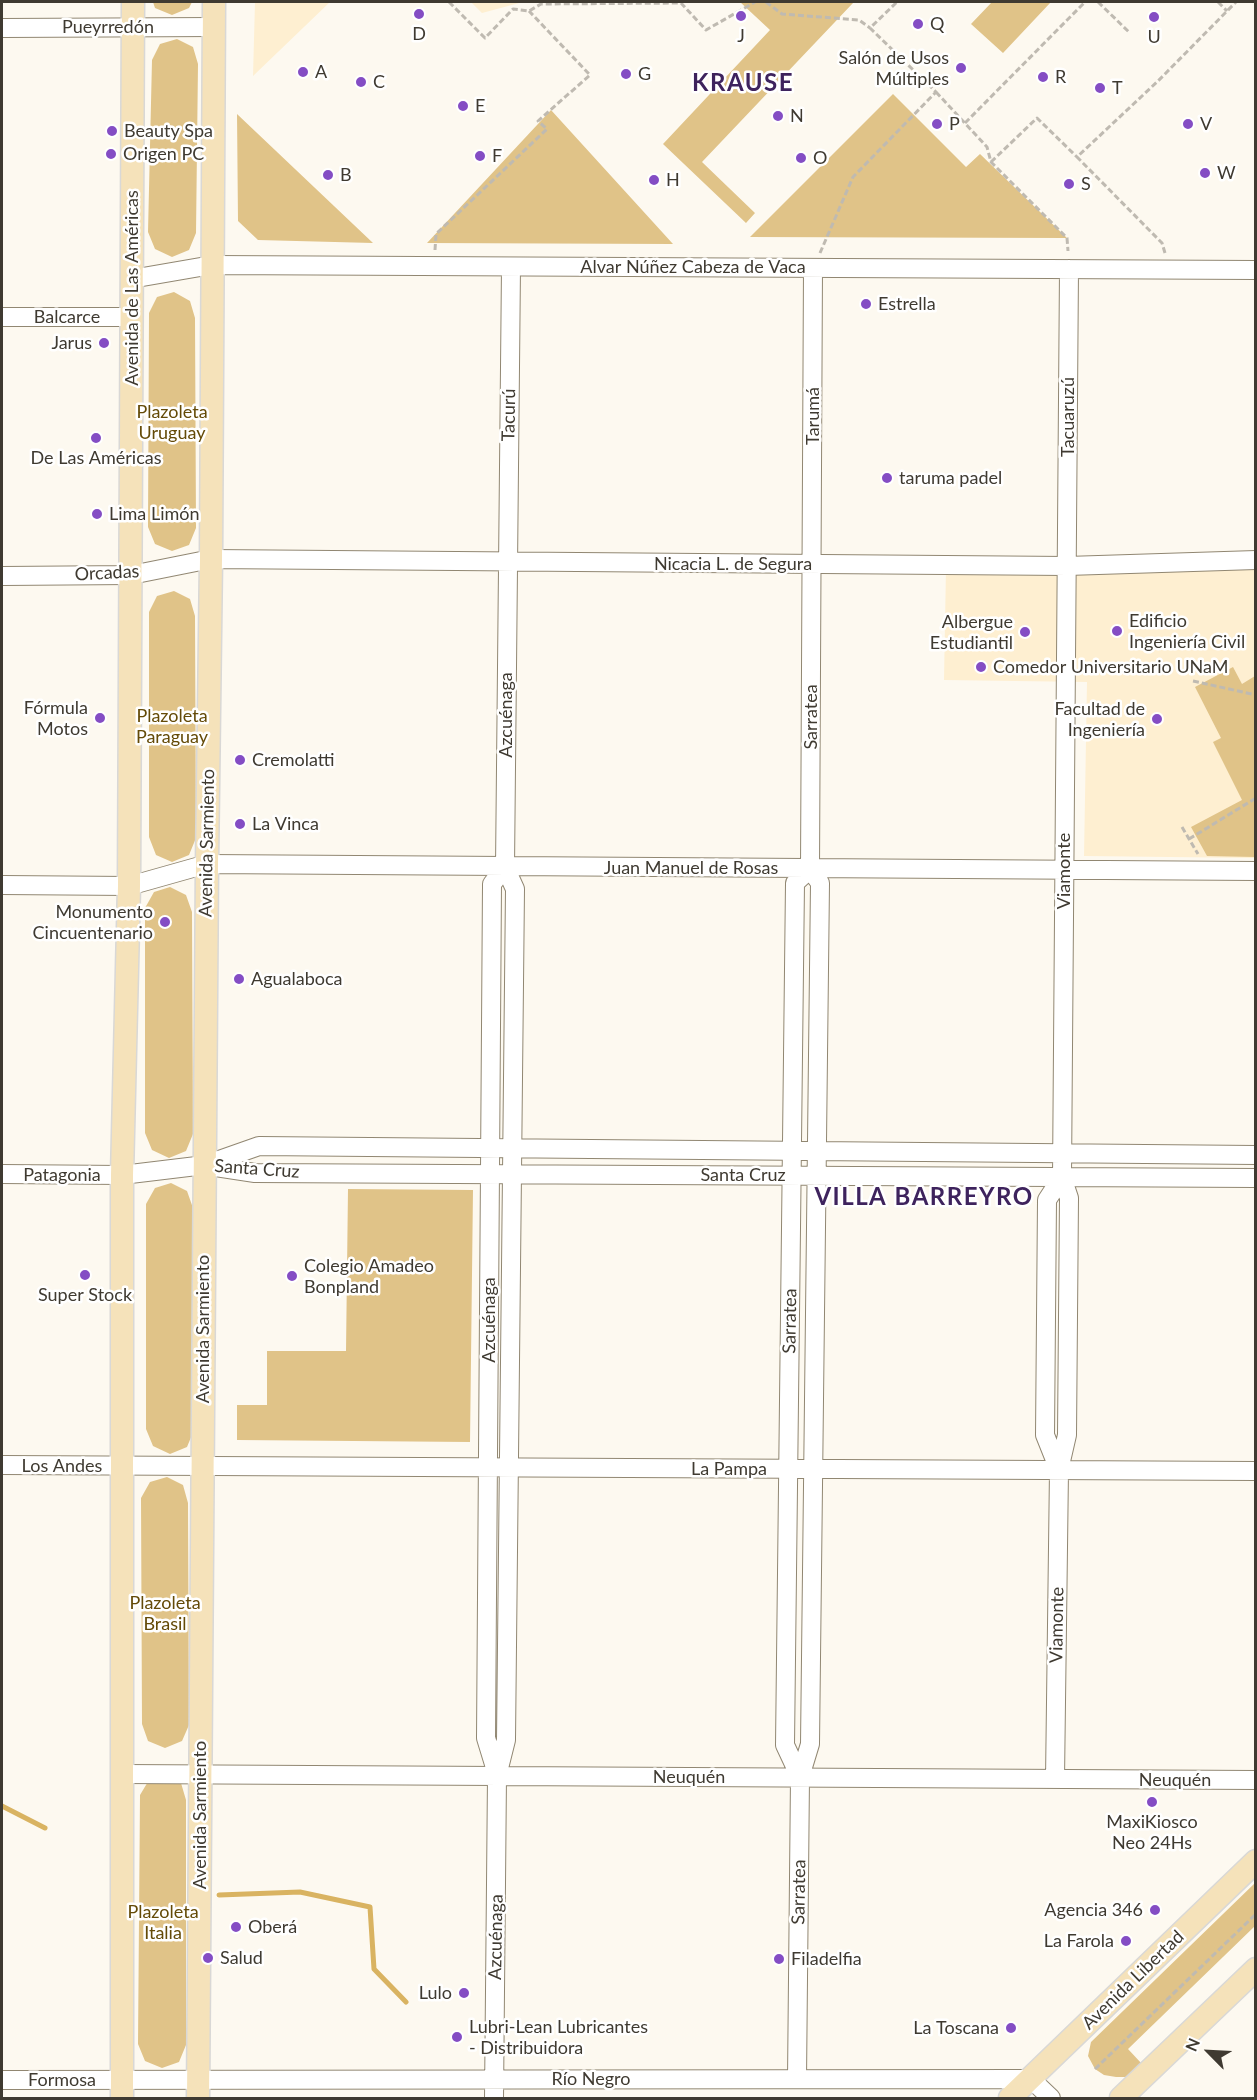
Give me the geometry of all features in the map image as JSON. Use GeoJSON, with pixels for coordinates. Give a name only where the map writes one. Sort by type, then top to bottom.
{"type":"FeatureCollection","features":[{"type":"Feature","properties":{"kind":"main road","name":"Avenida de Las Américas"},"geometry":{"type":"LineString","coordinates":[[131,575],[133,2]]}},
{"type":"Feature","properties":{"kind":"main road"},"geometry":{"type":"LineString","coordinates":[[211,559],[214,2]]}},
{"type":"Feature","properties":{"kind":"main road","name":"Avenida Sarmiento"},"geometry":{"type":"LineString","coordinates":[[198,2089],[211,559]]}},
{"type":"Feature","properties":{"kind":"main road"},"geometry":{"type":"LineString","coordinates":[[122,2089],[122,1175],[129,886],[131,575]]}},
{"type":"Feature","properties":{"kind":"main road","name":"Avenida Libertad"},"geometry":{"type":"LineString","coordinates":[[1010,2098],[1256,1861]]}},
{"type":"Feature","properties":{"kind":"main road"},"geometry":{"type":"LineString","coordinates":[[1121,2098],[1256,1969]]}},
{"type":"Feature","properties":{"kind":"street","name":"Pueyrredón"},"geometry":{"type":"LineString","coordinates":[[2,28],[214,27]]}},
{"type":"Feature","properties":{"kind":"street","name":"Alvar Núñez Cabeza de Vaca"},"geometry":{"type":"LineString","coordinates":[[131,279],[212,266],[1256,270]]}},
{"type":"Feature","properties":{"kind":"street","name":"Tacurú"},"geometry":{"type":"LineString","coordinates":[[507,563],[511,267]]}},
{"type":"Feature","properties":{"kind":"street","name":"Tarumá"},"geometry":{"type":"LineString","coordinates":[[813,268],[813,564]]}},
{"type":"Feature","properties":{"kind":"street","name":"Tacuaruzú"},"geometry":{"type":"LineString","coordinates":[[1067,566],[1069,269]]}},
{"type":"Feature","properties":{"kind":"street","name":"Balcarce"},"geometry":{"type":"LineString","coordinates":[[2,317],[132,317]]}},
{"type":"Feature","properties":{"kind":"street","name":"Nicacia L. de Segura"},"geometry":{"type":"LineString","coordinates":[[211,559],[1067,566],[1256,560]]}},
{"type":"Feature","properties":{"kind":"street","name":"Orcadas"},"geometry":{"type":"LineString","coordinates":[[2,576],[131,575],[211,559]]}},
{"type":"Feature","properties":{"kind":"street","name":"Azcuénaga"},"geometry":{"type":"LineString","coordinates":[[494,2098],[497,1776],[506,1740],[515,889],[505,867],[507,563]]}},
{"type":"Feature","properties":{"kind":"street","name":"Sarratea"},"geometry":{"type":"LineString","coordinates":[[797,2079],[800,1777],[810,1744],[820,883],[810,869],[813,564]]}},
{"type":"Feature","properties":{"kind":"street","name":"Viamonte"},"geometry":{"type":"LineString","coordinates":[[1055,1779],[1059,1470],[1067,1435],[1069,1197],[1062,1177],[1062,1153],[1067,566]]}},
{"type":"Feature","properties":{"kind":"street","name":"Juan Manuel de Rosas"},"geometry":{"type":"LineString","coordinates":[[2,885],[129,886],[207,864],[1256,871]]}},
{"type":"Feature","properties":{"kind":"street","name":"Azcuénaga"},"geometry":{"type":"LineString","coordinates":[[497,1776],[486,1738],[492,884],[505,867]]}},
{"type":"Feature","properties":{"kind":"street","name":"Sarratea"},"geometry":{"type":"LineString","coordinates":[[800,1777],[785,1745],[791,1176],[795,883],[810,869]]}},
{"type":"Feature","properties":{"kind":"street","name":"Santa Cruz"},"geometry":{"type":"LineString","coordinates":[[205,1165],[259,1146],[1256,1155]]}},
{"type":"Feature","properties":{"kind":"street","name":"Santa Cruz"},"geometry":{"type":"LineString","coordinates":[[205,1165],[255,1173],[1256,1178]]}},
{"type":"Feature","properties":{"kind":"street","name":"Patagonia"},"geometry":{"type":"LineString","coordinates":[[2,1174],[122,1175],[205,1165]]}},
{"type":"Feature","properties":{"kind":"street","name":"Los Andes"},"geometry":{"type":"LineString","coordinates":[[2,1465],[202,1467]]}},
{"type":"Feature","properties":{"kind":"street","name":"La Pampa"},"geometry":{"type":"LineString","coordinates":[[202,1467],[1256,1471]]}},
{"type":"Feature","properties":{"kind":"street","name":"Neuquén"},"geometry":{"type":"LineString","coordinates":[[122,1774],[1256,1780]]}},
{"type":"Feature","properties":{"kind":"street","name":"Río Negro"},"geometry":{"type":"LineString","coordinates":[[122,2089],[198,2089],[495,2079],[1031,2079]]}},
{"type":"Feature","properties":{"kind":"street"},"geometry":{"type":"LineString","coordinates":[[1031,2079],[1051,2098]]}},
{"type":"Feature","properties":{"kind":"street","name":"Formosa"},"geometry":{"type":"LineString","coordinates":[[2,2080],[122,2089]]}},
{"type":"Feature","properties":{"kind":"path"},"geometry":{"type":"LineString","coordinates":[[448,2],[485,38],[513,9],[529,11],[541,4],[681,2],[706,30],[755,2]]}},
{"type":"Feature","properties":{"kind":"path"},"geometry":{"type":"LineString","coordinates":[[766,2],[782,14],[859,20],[870,28],[936,92],[987,147],[991,162],[1067,238],[1069,269]]}},
{"type":"Feature","properties":{"kind":"path"},"geometry":{"type":"LineString","coordinates":[[870,28],[897,2]]}},
{"type":"Feature","properties":{"kind":"path"},"geometry":{"type":"LineString","coordinates":[[965,123],[1085,2]]}},
{"type":"Feature","properties":{"kind":"path"},"geometry":{"type":"LineString","coordinates":[[1098,2],[1130,33]]}},
{"type":"Feature","properties":{"kind":"path"},"geometry":{"type":"LineString","coordinates":[[1218,2],[1227,11]]}},
{"type":"Feature","properties":{"kind":"path"},"geometry":{"type":"LineString","coordinates":[[1077,158],[1236,2]]}},
{"type":"Feature","properties":{"kind":"path"},"geometry":{"type":"LineString","coordinates":[[434,266],[436,234],[547,129],[538,121],[590,75],[529,11]]}},
{"type":"Feature","properties":{"kind":"path"},"geometry":{"type":"LineString","coordinates":[[813,268],[853,177],[936,92]]}},
{"type":"Feature","properties":{"kind":"path"},"geometry":{"type":"LineString","coordinates":[[991,162],[1037,118],[1162,243],[1170,269]]}},
{"type":"Feature","properties":{"kind":"path"},"geometry":{"type":"LineString","coordinates":[[1193,681],[1256,695]]}},
{"type":"Feature","properties":{"kind":"path"},"geometry":{"type":"LineString","coordinates":[[1189,839],[1256,798]]}},
{"type":"Feature","properties":{"kind":"path"},"geometry":{"type":"LineString","coordinates":[[1182,827],[1208,871]]}},
{"type":"Feature","properties":{"kind":"path"},"geometry":{"type":"LineString","coordinates":[[1095,2069],[1256,1914]]}},
{"type":"Feature","properties":{"kind":"shaded area"},"geometry":{"type":"Polygon","coordinates":[[[255,2],[330,2],[253,76],[255,2]]]}},
{"type":"Feature","properties":{"kind":"shaded area"},"geometry":{"type":"Polygon","coordinates":[[[471,2],[523,2],[482,13],[471,2]]]}},
{"type":"Feature","properties":{"kind":"shaded area"},"geometry":{"type":"Polygon","coordinates":[[[1255,566],[1255,858],[1084,856],[1087,682],[944,680],[946,568],[1255,566]]]}},
{"type":"Feature","properties":{"kind":"green space"},"geometry":{"type":"Polygon","coordinates":[[[153,2],[192,2],[189,8],[172,15],[155,8],[153,2]]]}},
{"type":"Feature","properties":{"kind":"green space"},"geometry":{"type":"Polygon","coordinates":[[[740,2],[853,3],[702,162],[755,213],[746,223],[663,144],[770,30],[740,2]]]}},
{"type":"Feature","properties":{"kind":"green space"},"geometry":{"type":"Polygon","coordinates":[[[992,2],[1051,2],[1003,53],[971,24],[992,2]]]}},
{"type":"Feature","properties":{"kind":"green space"},"geometry":{"type":"Polygon","coordinates":[[[177,39],[193,47],[198,64],[196,233],[189,250],[172,257],[155,249],[148,232],[152,60],[160,44],[177,39]]]}},
{"type":"Feature","properties":{"kind":"green space"},"geometry":{"type":"Polygon","coordinates":[[[893,94],[966,167],[980,154],[1067,238],[750,237],[893,94]]]}},
{"type":"Feature","properties":{"kind":"green space"},"geometry":{"type":"Polygon","coordinates":[[[551,110],[673,244],[427,243],[551,110]]]}},
{"type":"Feature","properties":{"kind":"green space"},"geometry":{"type":"Polygon","coordinates":[[[237,114],[373,243],[258,240],[238,221],[237,114]]]}},
{"type":"Feature","properties":{"kind":"green space","name":"Plazoleta Uruguay"},"geometry":{"type":"Polygon","coordinates":[[[174,292],[190,301],[195,318],[196,528],[189,545],[172,551],[155,544],[148,527],[149,313],[157,297],[174,292]]]}},
{"type":"Feature","properties":{"kind":"green space","name":"Plazoleta Paraguay"},"geometry":{"type":"Polygon","coordinates":[[[174,591],[190,599],[195,616],[196,838],[189,855],[172,862],[156,855],[149,837],[149,612],[157,596],[174,591]]]}},
{"type":"Feature","properties":{"kind":"green space"},"geometry":{"type":"Polygon","coordinates":[[[1233,667],[1242,684],[1255,676],[1255,857],[1207,856],[1191,827],[1242,800],[1213,742],[1221,738],[1195,687],[1233,667]]]}},
{"type":"Feature","properties":{"kind":"green space"},"geometry":{"type":"Polygon","coordinates":[[[170,887],[186,895],[192,912],[193,1134],[186,1151],[169,1158],[152,1150],[145,1133],[145,908],[154,892],[170,887]]]}},
{"type":"Feature","properties":{"kind":"green space"},"geometry":{"type":"Polygon","coordinates":[[[171,1183],[187,1191],[193,1208],[194,1430],[187,1447],[170,1454],[153,1446],[146,1429],[146,1204],[155,1188],[171,1183]]]}},
{"type":"Feature","properties":{"kind":"green space"},"geometry":{"type":"Polygon","coordinates":[[[348,1189],[473,1190],[470,1442],[237,1440],[237,1405],[267,1405],[267,1351],[346,1351],[348,1189]]]}},
{"type":"Feature","properties":{"kind":"green space","name":"Plazoleta Brasil"},"geometry":{"type":"Polygon","coordinates":[[[167,1477],[183,1485],[188,1503],[189,1725],[182,1741],[165,1748],[148,1741],[142,1724],[141,1498],[150,1482],[167,1477]]]}},
{"type":"Feature","properties":{"kind":"green space","name":"Plazoleta Italia"},"geometry":{"type":"Polygon","coordinates":[[[149,1780],[181,1783],[186,1800],[186,2045],[179,2062],[162,2068],[145,2061],[138,2044],[140,1795],[149,1780]]]}},
{"type":"Feature","properties":{"kind":"green space"},"geometry":{"type":"Polygon","coordinates":[[[1255,1883],[1255,1926],[1128,2049],[1142,2064],[1129,2077],[1104,2075],[1095,2069],[1088,2056],[1091,2042],[1255,1883]]]}},
{"type":"Feature","properties":{"kind":"waterway"},"geometry":{"type":"LineString","coordinates":[[2,1806],[45,1828]]}},
{"type":"Feature","properties":{"kind":"waterway"},"geometry":{"type":"LineString","coordinates":[[219,1895],[300,1892],[370,1907],[374,1969],[406,2002]]}},
{"type":"Feature","properties":{"kind":"place","name":"D"},"geometry":{"type":"Point","coordinates":[419,14]}},
{"type":"Feature","properties":{"kind":"place","name":"J"},"geometry":{"type":"Point","coordinates":[741,16]}},
{"type":"Feature","properties":{"kind":"place","name":"U"},"geometry":{"type":"Point","coordinates":[1154,17]}},
{"type":"Feature","properties":{"kind":"place","name":"Q"},"geometry":{"type":"Point","coordinates":[918,24]}},
{"type":"Feature","properties":{"kind":"place","name":"Salón de Usos Múltiples"},"geometry":{"type":"Point","coordinates":[961,68]}},
{"type":"Feature","properties":{"kind":"place","name":"A"},"geometry":{"type":"Point","coordinates":[303,72]}},
{"type":"Feature","properties":{"kind":"place","name":"G"},"geometry":{"type":"Point","coordinates":[626,74]}},
{"type":"Feature","properties":{"kind":"place","name":"R"},"geometry":{"type":"Point","coordinates":[1043,77]}},
{"type":"Feature","properties":{"kind":"place","name":"C"},"geometry":{"type":"Point","coordinates":[361,82]}},
{"type":"Feature","properties":{"kind":"place","name":"T"},"geometry":{"type":"Point","coordinates":[1100,88]}},
{"type":"Feature","properties":{"kind":"place","name":"E"},"geometry":{"type":"Point","coordinates":[463,106]}},
{"type":"Feature","properties":{"kind":"place","name":"N"},"geometry":{"type":"Point","coordinates":[778,116]}},
{"type":"Feature","properties":{"kind":"place","name":"P"},"geometry":{"type":"Point","coordinates":[937,124]}},
{"type":"Feature","properties":{"kind":"place","name":"V"},"geometry":{"type":"Point","coordinates":[1188,124]}},
{"type":"Feature","properties":{"kind":"place","name":"Beauty Spa"},"geometry":{"type":"Point","coordinates":[112,131]}},
{"type":"Feature","properties":{"kind":"place","name":"Origen PC"},"geometry":{"type":"Point","coordinates":[111,154]}},
{"type":"Feature","properties":{"kind":"place","name":"F"},"geometry":{"type":"Point","coordinates":[480,156]}},
{"type":"Feature","properties":{"kind":"place","name":"O"},"geometry":{"type":"Point","coordinates":[801,158]}},
{"type":"Feature","properties":{"kind":"place","name":"W"},"geometry":{"type":"Point","coordinates":[1205,173]}},
{"type":"Feature","properties":{"kind":"place","name":"B"},"geometry":{"type":"Point","coordinates":[328,175]}},
{"type":"Feature","properties":{"kind":"place","name":"H"},"geometry":{"type":"Point","coordinates":[654,180]}},
{"type":"Feature","properties":{"kind":"place","name":"S"},"geometry":{"type":"Point","coordinates":[1069,184]}},
{"type":"Feature","properties":{"kind":"place","name":"Estrella"},"geometry":{"type":"Point","coordinates":[866,304]}},
{"type":"Feature","properties":{"kind":"place","name":"Jarus"},"geometry":{"type":"Point","coordinates":[104,343]}},
{"type":"Feature","properties":{"kind":"place","name":"De Las Américas"},"geometry":{"type":"Point","coordinates":[96,438]}},
{"type":"Feature","properties":{"kind":"place","name":"taruma padel"},"geometry":{"type":"Point","coordinates":[887,478]}},
{"type":"Feature","properties":{"kind":"place","name":"Lima Limón"},"geometry":{"type":"Point","coordinates":[97,514]}},
{"type":"Feature","properties":{"kind":"place","name":"Edificio Ingeniería Civil"},"geometry":{"type":"Point","coordinates":[1117,631]}},
{"type":"Feature","properties":{"kind":"place","name":"Albergue Estudiantil"},"geometry":{"type":"Point","coordinates":[1025,632]}},
{"type":"Feature","properties":{"kind":"place","name":"Comedor Universitario UNaM"},"geometry":{"type":"Point","coordinates":[981,667]}},
{"type":"Feature","properties":{"kind":"place","name":"Fórmula Motos"},"geometry":{"type":"Point","coordinates":[100,718]}},
{"type":"Feature","properties":{"kind":"place","name":"Facultad de Ingeniería"},"geometry":{"type":"Point","coordinates":[1157,719]}},
{"type":"Feature","properties":{"kind":"place","name":"Cremolatti"},"geometry":{"type":"Point","coordinates":[240,760]}},
{"type":"Feature","properties":{"kind":"place","name":"La Vinca"},"geometry":{"type":"Point","coordinates":[240,824]}},
{"type":"Feature","properties":{"kind":"place","name":"Monumento Cincuentenario"},"geometry":{"type":"Point","coordinates":[165,922]}},
{"type":"Feature","properties":{"kind":"place","name":"Agualaboca"},"geometry":{"type":"Point","coordinates":[239,979]}},
{"type":"Feature","properties":{"kind":"place","name":"Super Stock"},"geometry":{"type":"Point","coordinates":[85,1275]}},
{"type":"Feature","properties":{"kind":"place","name":"Colegio Amadeo Bonpland"},"geometry":{"type":"Point","coordinates":[292,1276]}},
{"type":"Feature","properties":{"kind":"place","name":"MaxiKiosco Neo 24Hs"},"geometry":{"type":"Point","coordinates":[1152,1802]}},
{"type":"Feature","properties":{"kind":"place","name":"Agencia 346"},"geometry":{"type":"Point","coordinates":[1155,1910]}},
{"type":"Feature","properties":{"kind":"place","name":"Oberá"},"geometry":{"type":"Point","coordinates":[236,1927]}},
{"type":"Feature","properties":{"kind":"place","name":"La Farola"},"geometry":{"type":"Point","coordinates":[1126,1941]}},
{"type":"Feature","properties":{"kind":"place","name":"Salud"},"geometry":{"type":"Point","coordinates":[208,1958]}},
{"type":"Feature","properties":{"kind":"place","name":"Filadelfia"},"geometry":{"type":"Point","coordinates":[779,1959]}},
{"type":"Feature","properties":{"kind":"place","name":"Lulo"},"geometry":{"type":"Point","coordinates":[464,1993]}},
{"type":"Feature","properties":{"kind":"place","name":"La Toscana"},"geometry":{"type":"Point","coordinates":[1011,2028]}},
{"type":"Feature","properties":{"kind":"place","name":"Lubri-Lean Lubricantes - Distribuidora"},"geometry":{"type":"Point","coordinates":[457,2037]}},
{"type":"Feature","properties":{"kind":"district","name":"KRAUSE"},"geometry":{"type":"Point","coordinates":[743,83]}},
{"type":"Feature","properties":{"kind":"district","name":"VILLA BARREYRO"},"geometry":{"type":"Point","coordinates":[924,1197]}}]}
